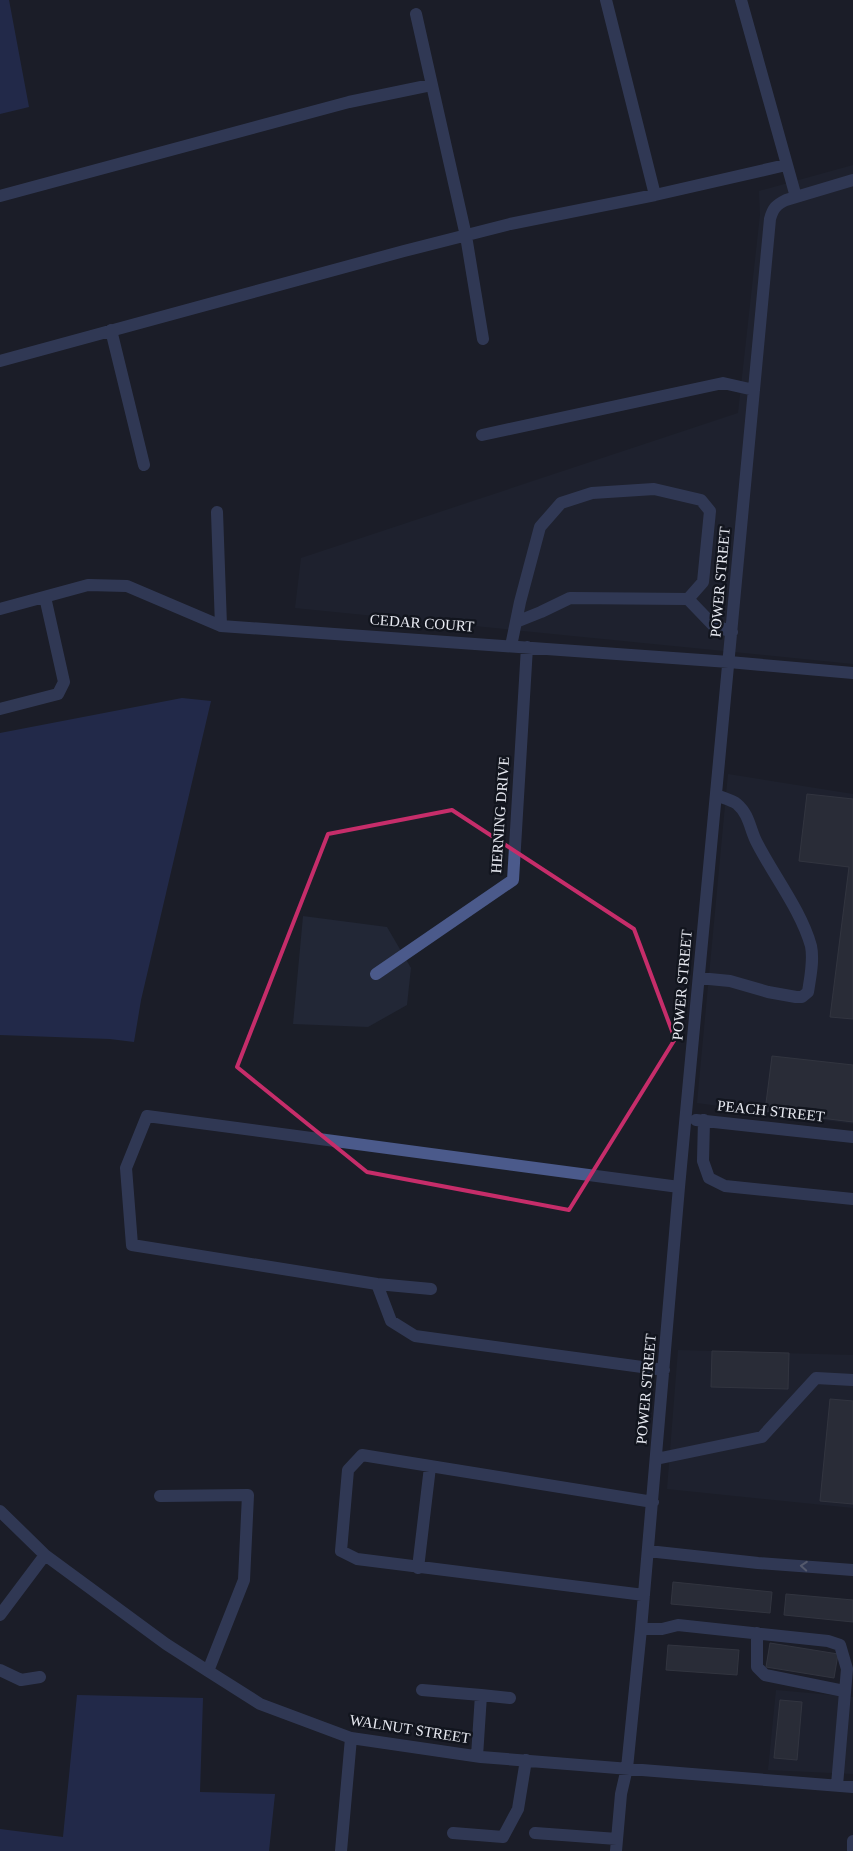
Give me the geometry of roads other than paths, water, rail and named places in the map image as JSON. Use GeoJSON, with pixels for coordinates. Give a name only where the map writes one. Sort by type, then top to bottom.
{"type":"FeatureCollection","features":[{"type":"Feature","properties":{"kind":"street"},"geometry":{"type":"LineString","coordinates":[[606,0],[655,195]]}},
{"type":"Feature","properties":{"kind":"street"},"geometry":{"type":"LineString","coordinates":[[741,0],[796,196]]}},
{"type":"Feature","properties":{"kind":"street"},"geometry":{"type":"LineString","coordinates":[[416,14],[466,236],[483,339]]}},
{"type":"Feature","properties":{"kind":"street"},"geometry":{"type":"LineString","coordinates":[[0,196],[349,102],[431,84]]}},
{"type":"Feature","properties":{"kind":"street"},"geometry":{"type":"LineString","coordinates":[[0,361],[510,224],[655,195],[786,165]]}},
{"type":"Feature","properties":{"kind":"street","name":"POWER STREET"},"geometry":{"type":"LineString","coordinates":[[617,1845],[621,1794],[627,1768],[653,1502],[678,1187],[686,1119],[770,219],[772,210],[777,204],[796,196],[853,180]]}},
{"type":"Feature","properties":{"kind":"street"},"geometry":{"type":"LineString","coordinates":[[111,330],[144,465]]}},
{"type":"Feature","properties":{"kind":"street"},"geometry":{"type":"LineString","coordinates":[[482,435],[723,383],[754,390]]}},
{"type":"Feature","properties":{"kind":"street"},"geometry":{"type":"LineString","coordinates":[[511,646],[540,527],[561,502],[592,493],[654,489],[700,500],[710,512],[703,582],[688,599]]}},
{"type":"Feature","properties":{"kind":"street"},"geometry":{"type":"LineString","coordinates":[[217,512],[221,626]]}},
{"type":"Feature","properties":{"kind":"street","name":"CEDAR COURT"},"geometry":{"type":"LineString","coordinates":[[0,609],[88,585],[128,586],[221,626],[729,662],[853,674]]}},
{"type":"Feature","properties":{"kind":"street"},"geometry":{"type":"LineString","coordinates":[[0,709],[58,694],[64,682],[44,597]]}},
{"type":"Feature","properties":{"kind":"street"},"geometry":{"type":"LineString","coordinates":[[516,622],[570,598],[688,599],[712,625],[732,632]]}},
{"type":"Feature","properties":{"kind":"street","name":"HERNING DRIVE"},"geometry":{"type":"LineString","coordinates":[[376,974],[513,880],[527,647]]}},
{"type":"Feature","properties":{"kind":"street"},"geometry":{"type":"LineString","coordinates":[[699,978],[730,980],[768,992],[802,997],[808,992],[812,964],[811,947],[804,930],[794,907],[755,840],[749,819],[737,804],[716,795]]}},
{"type":"Feature","properties":{"kind":"street"},"geometry":{"type":"LineString","coordinates":[[431,1289],[377,1284],[132,1245],[126,1168],[147,1116],[678,1187]]}},
{"type":"Feature","properties":{"kind":"street","name":"PEACH STREET"},"geometry":{"type":"LineString","coordinates":[[686,1119],[853,1137]]}},
{"type":"Feature","properties":{"kind":"street"},"geometry":{"type":"LineString","coordinates":[[704,1120],[703,1161],[709,1178],[725,1186],[853,1199]]}},
{"type":"Feature","properties":{"kind":"street"},"geometry":{"type":"LineString","coordinates":[[377,1284],[391,1321],[414,1336],[664,1370]]}},
{"type":"Feature","properties":{"kind":"street"},"geometry":{"type":"LineString","coordinates":[[656,1459],[762,1437],[816,1378],[853,1380]]}},
{"type":"Feature","properties":{"kind":"street"},"geometry":{"type":"LineString","coordinates":[[644,1595],[356,1559],[341,1551],[348,1470],[362,1455],[653,1502]]}},
{"type":"Feature","properties":{"kind":"street"},"geometry":{"type":"LineString","coordinates":[[418,1568],[430,1467]]}},
{"type":"Feature","properties":{"kind":"street"},"geometry":{"type":"LineString","coordinates":[[160,1496],[248,1495],[244,1580],[208,1671]]}},
{"type":"Feature","properties":{"kind":"street","name":"WALNUT STREET"},"geometry":{"type":"LineString","coordinates":[[0,1511],[46,1554],[166,1644],[260,1704],[351,1738],[477,1756],[853,1787]]}},
{"type":"Feature","properties":{"kind":"street"},"geometry":{"type":"LineString","coordinates":[[648,1551],[758,1563],[853,1570]]}},
{"type":"Feature","properties":{"kind":"street"},"geometry":{"type":"LineString","coordinates":[[0,1615],[46,1554]]}},
{"type":"Feature","properties":{"kind":"street"},"geometry":{"type":"LineString","coordinates":[[641,1629],[662,1629],[678,1625],[828,1641],[840,1645],[850,1669],[844,1691],[837,1786]]}},
{"type":"Feature","properties":{"kind":"street"},"geometry":{"type":"LineString","coordinates":[[757,1633],[757,1667],[766,1675],[844,1691]]}},
{"type":"Feature","properties":{"kind":"street"},"geometry":{"type":"LineString","coordinates":[[0,1670],[21,1680],[40,1678]]}},
{"type":"Feature","properties":{"kind":"street"},"geometry":{"type":"LineString","coordinates":[[422,1690],[510,1698]]}},
{"type":"Feature","properties":{"kind":"street"},"geometry":{"type":"LineString","coordinates":[[477,1756],[481,1695]]}},
{"type":"Feature","properties":{"kind":"street"},"geometry":{"type":"LineString","coordinates":[[341,1851],[351,1738]]}},
{"type":"Feature","properties":{"kind":"street"},"geometry":{"type":"LineString","coordinates":[[454,1833],[503,1837],[518,1809],[526,1760]]}},
{"type":"Feature","properties":{"kind":"street"},"geometry":{"type":"LineString","coordinates":[[535,1833],[617,1845]]}},
{"type":"Feature","properties":{"kind":"street"},"geometry":{"type":"LineString","coordinates":[[853,1841],[853,1851]]}}]}
